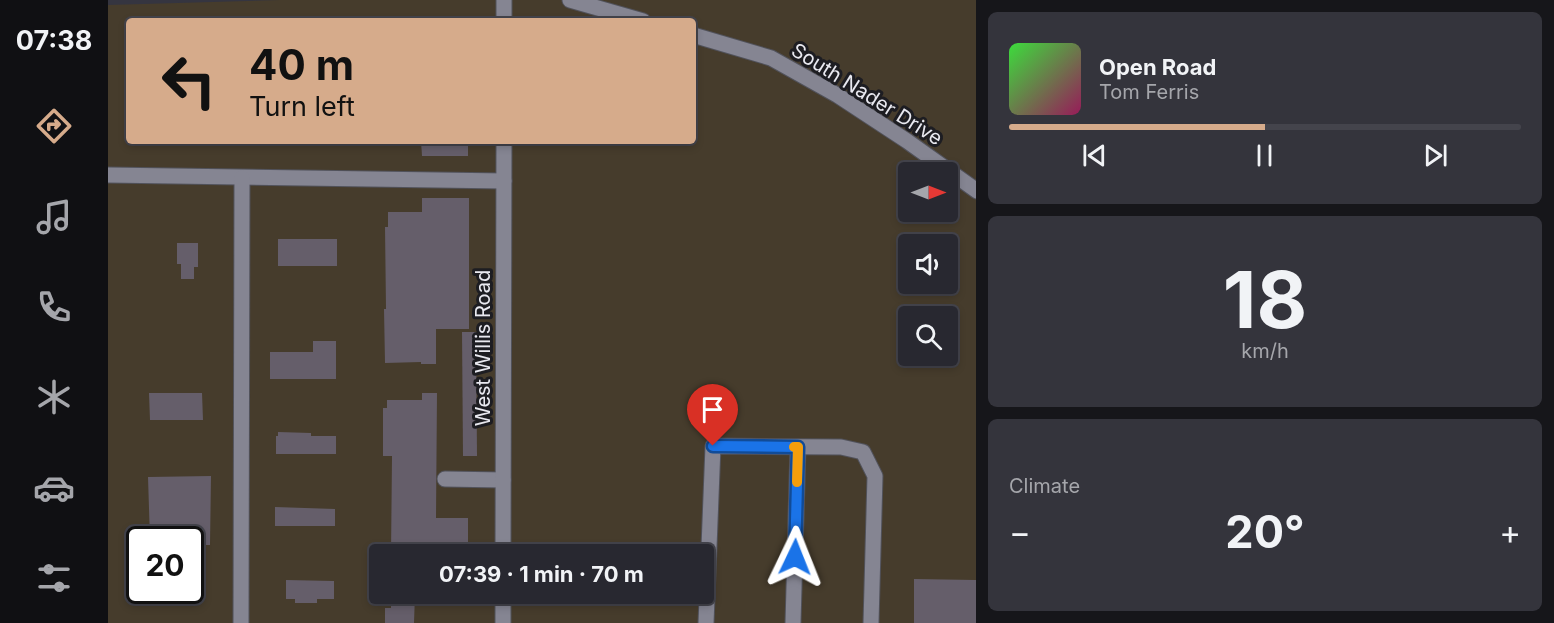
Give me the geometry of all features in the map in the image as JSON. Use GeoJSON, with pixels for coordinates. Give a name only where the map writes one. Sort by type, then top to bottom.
{"type":"FeatureCollection","features":[{"type":"Feature","properties":{"kind":"street"},"geometry":{"type":"LineString","coordinates":[[504,0],[504,18]]}},
{"type":"Feature","properties":{"kind":"street"},"geometry":{"type":"LineString","coordinates":[[570,0],[606,5],[636,18]]}},
{"type":"Feature","properties":{"kind":"street","name":"South Nader Drive"},"geometry":{"type":"LineString","coordinates":[[696,36],[771,58],[827,89],[907,141],[976,191]]}},
{"type":"Feature","properties":{"kind":"street","name":"West Willis Road"},"geometry":{"type":"LineString","coordinates":[[503,544],[504,144]]}},
{"type":"Feature","properties":{"kind":"street"},"geometry":{"type":"LineString","coordinates":[[108,175],[504,181]]}},
{"type":"Feature","properties":{"kind":"street"},"geometry":{"type":"LineString","coordinates":[[241,623],[242,178]]}},
{"type":"Feature","properties":{"kind":"street"},"geometry":{"type":"LineString","coordinates":[[706,623],[713,446],[841,447],[863,452],[876,476],[871,623]]}},
{"type":"Feature","properties":{"kind":"street"},"geometry":{"type":"LineString","coordinates":[[793,623],[798,447]]}},
{"type":"Feature","properties":{"kind":"street"},"geometry":{"type":"LineString","coordinates":[[445,479],[503,480]]}},
{"type":"Feature","properties":{"kind":"street"},"geometry":{"type":"LineString","coordinates":[[503,604],[503,623]]}},
{"type":"Feature","properties":{"kind":"shaded area"},"geometry":{"type":"Polygon","coordinates":[[[280,0],[976,0],[976,623],[108,623],[108,5],[280,0]]]}},
{"type":"Feature","properties":{"kind":"building"},"geometry":{"type":"Polygon","coordinates":[[[421,144],[468,144],[468,156],[422,156],[421,144]]]}},
{"type":"Feature","properties":{"kind":"building"},"geometry":{"type":"Polygon","coordinates":[[[422,198],[469,198],[469,329],[436,329],[436,364],[385,363],[385,227],[388,227],[388,212],[422,212],[422,198]]]}},
{"type":"Feature","properties":{"kind":"building"},"geometry":{"type":"Polygon","coordinates":[[[278,239],[337,239],[337,266],[278,266],[278,239]]]}},
{"type":"Feature","properties":{"kind":"building"},"geometry":{"type":"Polygon","coordinates":[[[177,243],[198,243],[198,267],[194,267],[194,279],[181,279],[181,264],[177,264],[177,243]]]}},
{"type":"Feature","properties":{"kind":"building"},"geometry":{"type":"Polygon","coordinates":[[[462,332],[476,332],[477,456],[463,456],[462,332]]]}},
{"type":"Feature","properties":{"kind":"building"},"geometry":{"type":"Polygon","coordinates":[[[313,341],[336,341],[336,379],[270,379],[270,352],[313,352],[313,341]]]}},
{"type":"Feature","properties":{"kind":"building"},"geometry":{"type":"Polygon","coordinates":[[[149,393],[202,393],[203,420],[150,420],[149,393]]]}},
{"type":"Feature","properties":{"kind":"building"},"geometry":{"type":"Polygon","coordinates":[[[422,393],[437,393],[436,518],[468,518],[468,544],[391,544],[392,456],[383,456],[383,408],[387,408],[387,400],[422,400],[422,393]]]}},
{"type":"Feature","properties":{"kind":"building"},"geometry":{"type":"Polygon","coordinates":[[[278,432],[336,436],[336,454],[276,454],[278,432]]]}},
{"type":"Feature","properties":{"kind":"building"},"geometry":{"type":"Polygon","coordinates":[[[211,476],[210,545],[204,545],[204,526],[150,526],[148,477],[211,476]]]}},
{"type":"Feature","properties":{"kind":"building"},"geometry":{"type":"Polygon","coordinates":[[[275,507],[335,509],[335,526],[275,526],[275,507]]]}},
{"type":"Feature","properties":{"kind":"building"},"geometry":{"type":"Polygon","coordinates":[[[914,579],[976,580],[976,623],[914,623],[914,579]]]}},
{"type":"Feature","properties":{"kind":"building"},"geometry":{"type":"Polygon","coordinates":[[[286,580],[334,581],[334,599],[317,599],[317,603],[295,603],[295,599],[286,599],[286,580]]]}},
{"type":"Feature","properties":{"kind":"building"},"geometry":{"type":"Polygon","coordinates":[[[391,604],[415,604],[414,623],[385,623],[385,608],[391,608],[391,604]]]}},
{"type":"Feature","properties":{"kind":"slow traffic"},"geometry":{"type":"LineString","coordinates":[[794,447],[798,447],[797,482]]}},
{"type":"Feature","properties":{"kind":"route"},"geometry":{"type":"LineString","coordinates":[[713,446],[798,447],[795,557]]}}]}
